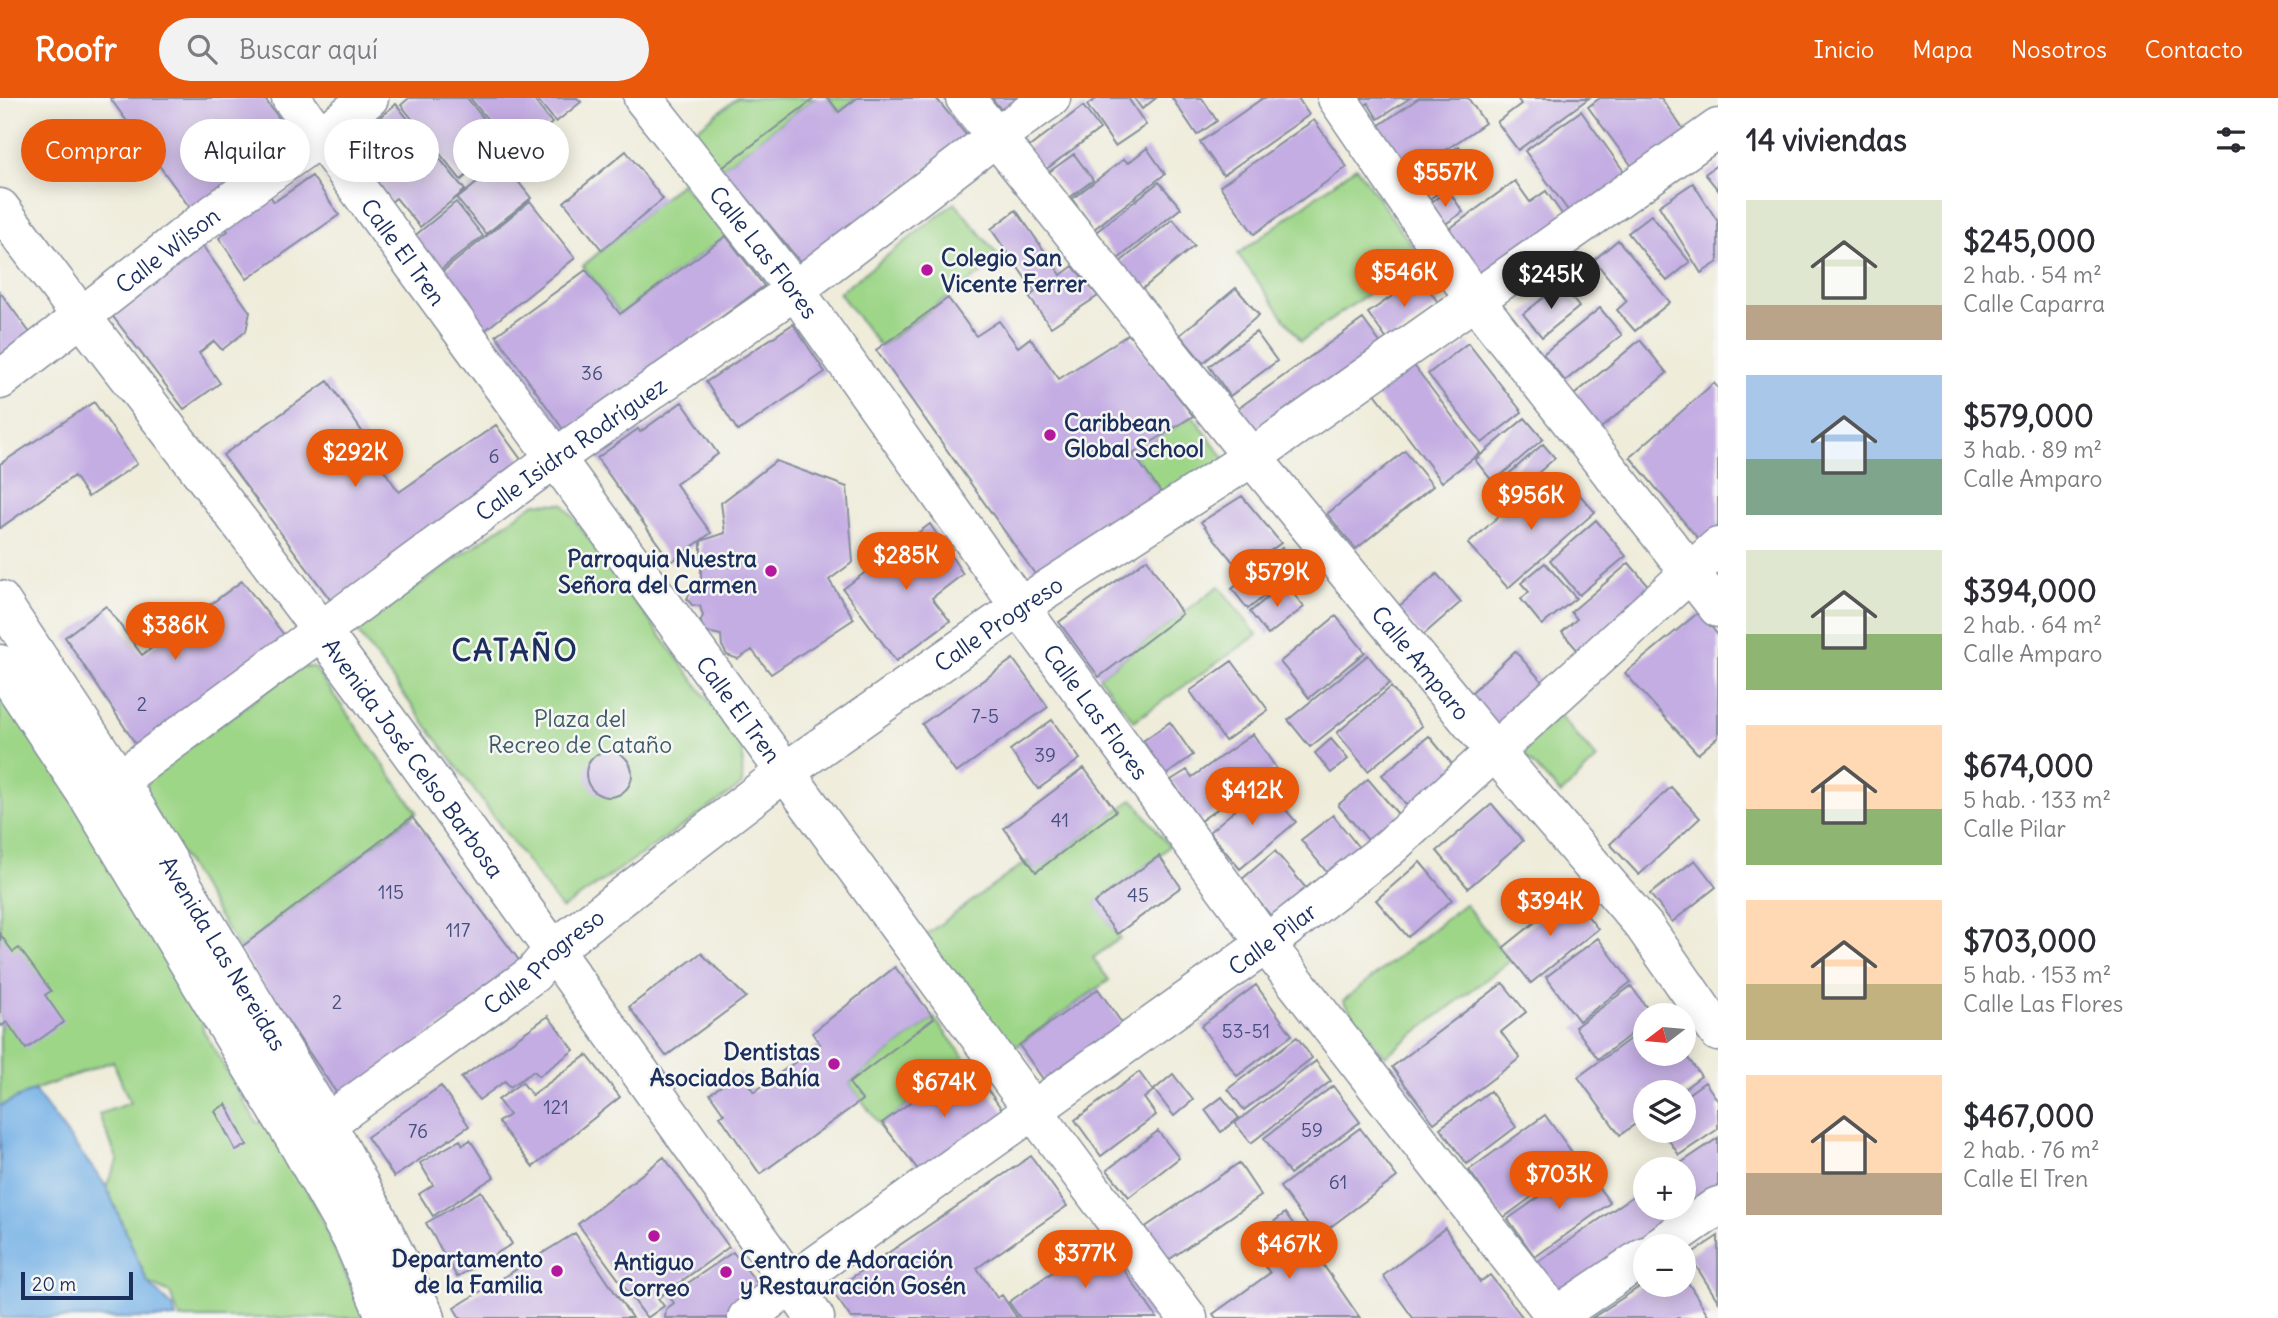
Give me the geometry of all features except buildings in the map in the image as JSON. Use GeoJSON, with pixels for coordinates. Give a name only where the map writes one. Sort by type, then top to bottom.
{"type":"FeatureCollection","features":[{"type":"Feature","properties":{"kind":"street","name":"Calle El Tren"},"geometry":{"type":"LineString","coordinates":[[291,98],[1188,1318]]}},
{"type":"Feature","properties":{"kind":"street","name":"Calle Wilson"},"geometry":{"type":"LineString","coordinates":[[0,380],[201,223],[369,98]]}},
{"type":"Feature","properties":{"kind":"street","name":"Calle Las Flores"},"geometry":{"type":"LineString","coordinates":[[643,98],[795,290],[1020,607],[1266,944],[1555,1317]]}},
{"type":"Feature","properties":{"kind":"street","name":"Calle Amparo"},"geometry":{"type":"LineString","coordinates":[[965,98],[1252,457],[1495,752],[1644,926],[1718,1031]]}},
{"type":"Feature","properties":{"kind":"street","name":"Calle Isidra Rodríguez"},"geometry":{"type":"LineString","coordinates":[[104,789],[555,458],[795,290],[1051,98]]}},
{"type":"Feature","properties":{"kind":"street"},"geometry":{"type":"LineString","coordinates":[[1337,98],[1474,299],[1718,608]]}},
{"type":"Feature","properties":{"kind":"street"},"geometry":{"type":"LineString","coordinates":[[1713,98],[1718,106]]}},
{"type":"Feature","properties":{"kind":"street","name":"Calle Progreso"},"geometry":{"type":"LineString","coordinates":[[312,1134],[533,974],[553,950],[785,772],[1020,607],[1252,457],[1718,128]]}},
{"type":"Feature","properties":{"kind":"street","name":"Avenida José Celso Barbosa"},"geometry":{"type":"LineString","coordinates":[[0,208],[80,317],[321,630],[815,1318]]}},
{"type":"Feature","properties":{"kind":"street","name":"Calle Pilar"},"geometry":{"type":"LineString","coordinates":[[747,1318],[790,1284],[1266,944],[1389,848],[1718,547]]}},
{"type":"Feature","properties":{"kind":"street","name":"Avenida Las Nereidas"},"geometry":{"type":"LineString","coordinates":[[0,600],[104,789],[312,1134],[375,1213],[426,1318]]}},
{"type":"Feature","properties":{"kind":"street","name":"Avenida Las Nereidas"},"geometry":{"type":"LineString","coordinates":[[0,664],[104,789]]}},
{"type":"Feature","properties":{"kind":"street","name":"Avenida Las Nereidas"},"geometry":{"type":"LineString","coordinates":[[312,1134],[386,1318]]}},
{"type":"Feature","properties":{"kind":"street"},"geometry":{"type":"LineString","coordinates":[[1677,1234],[1718,1206]]}},
{"type":"Feature","properties":{"kind":"street"},"geometry":{"type":"LineString","coordinates":[[1555,1317],[1633,1264]]}},
{"type":"Feature","properties":{"kind":"green space"},"geometry":{"type":"Polygon","coordinates":[[[737,98],[815,98],[722,168],[692,133],[737,98]]]}},
{"type":"Feature","properties":{"kind":"green space"},"geometry":{"type":"Polygon","coordinates":[[[828,98],[857,98],[839,112],[828,98]]]}},
{"type":"Feature","properties":{"kind":"green space"},"geometry":{"type":"Polygon","coordinates":[[[1356,167],[1420,257],[1301,341],[1238,254],[1356,167]]]}},
{"type":"Feature","properties":{"kind":"green space"},"geometry":{"type":"Polygon","coordinates":[[[681,183],[726,236],[620,314],[583,266],[681,183]]]}},
{"type":"Feature","properties":{"kind":"green space","name":"Colegio San Vicente Ferrer"},"geometry":{"type":"Polygon","coordinates":[[[955,203],[1001,259],[880,346],[839,293],[955,203]]]}},
{"type":"Feature","properties":{"kind":"green space"},"geometry":{"type":"Polygon","coordinates":[[[1193,416],[1227,462],[1169,503],[1133,454],[1193,416]]]}},
{"type":"Feature","properties":{"kind":"green space","name":"Plaza del Recreo de Cataño"},"geometry":{"type":"Polygon","coordinates":[[[535,503],[563,504],[743,747],[742,785],[562,909],[356,630],[535,503]]]}},
{"type":"Feature","properties":{"kind":"green space"},"geometry":{"type":"Polygon","coordinates":[[[1219,586],[1257,635],[1134,721],[1099,677],[1219,586]]]}},
{"type":"Feature","properties":{"kind":"green space"},"geometry":{"type":"Polygon","coordinates":[[[300,667],[314,667],[417,812],[239,949],[145,795],[149,776],[300,667]]]}},
{"type":"Feature","properties":{"kind":"green space"},"geometry":{"type":"Polygon","coordinates":[[[0,683],[200,1001],[203,1030],[256,1122],[277,1130],[292,1153],[365,1318],[180,1318],[170,1293],[148,1283],[106,1186],[118,1161],[99,1114],[130,1103],[113,1061],[34,1090],[0,1106],[0,683]]]}},
{"type":"Feature","properties":{"kind":"green space"},"geometry":{"type":"Polygon","coordinates":[[[1559,715],[1597,759],[1561,794],[1520,750],[1559,715]]]}},
{"type":"Feature","properties":{"kind":"green space"},"geometry":{"type":"Polygon","coordinates":[[[1133,799],[1169,846],[1095,903],[1120,938],[1093,958],[1109,980],[1010,1051],[924,936],[1027,861],[1036,871],[1133,799]]]}},
{"type":"Feature","properties":{"kind":"green space"},"geometry":{"type":"Polygon","coordinates":[[[1465,904],[1510,961],[1385,1056],[1343,1001],[1465,904]]]}},
{"type":"Feature","properties":{"kind":"green space"},"geometry":{"type":"Polygon","coordinates":[[[934,1018],[967,1061],[880,1125],[849,1083],[934,1018]]]}},
{"type":"Feature","properties":{"kind":"water"},"geometry":{"type":"Polygon","coordinates":[[[34,1090],[106,1186],[148,1283],[173,1307],[176,1318],[0,1318],[0,1106],[34,1090]]]}},
{"type":"Feature","properties":{"kind":"place","name":"Colegio San Vicente Ferrer"},"geometry":{"type":"Point","coordinates":[927,270]}},
{"type":"Feature","properties":{"kind":"place","name":"Caribbean Global School"},"geometry":{"type":"Point","coordinates":[1050,435]}},
{"type":"Feature","properties":{"kind":"place","name":"Parroquia Nuestra Señora del Carmen"},"geometry":{"type":"Point","coordinates":[771,571]}},
{"type":"Feature","properties":{"kind":"place","name":"Dentistas Asociados Bahía"},"geometry":{"type":"Point","coordinates":[834,1064]}},
{"type":"Feature","properties":{"kind":"place","name":"Antiguo Correo"},"geometry":{"type":"Point","coordinates":[654,1236]}},
{"type":"Feature","properties":{"kind":"place","name":"Departamento de la Familia"},"geometry":{"type":"Point","coordinates":[557,1271]}},
{"type":"Feature","properties":{"kind":"place","name":"Centro de Adoración y Restauración Gosén"},"geometry":{"type":"Point","coordinates":[726,1272]}},
{"type":"Feature","properties":{"kind":"district","name":"CATAÑO"},"geometry":{"type":"Point","coordinates":[515,650]}}]}
